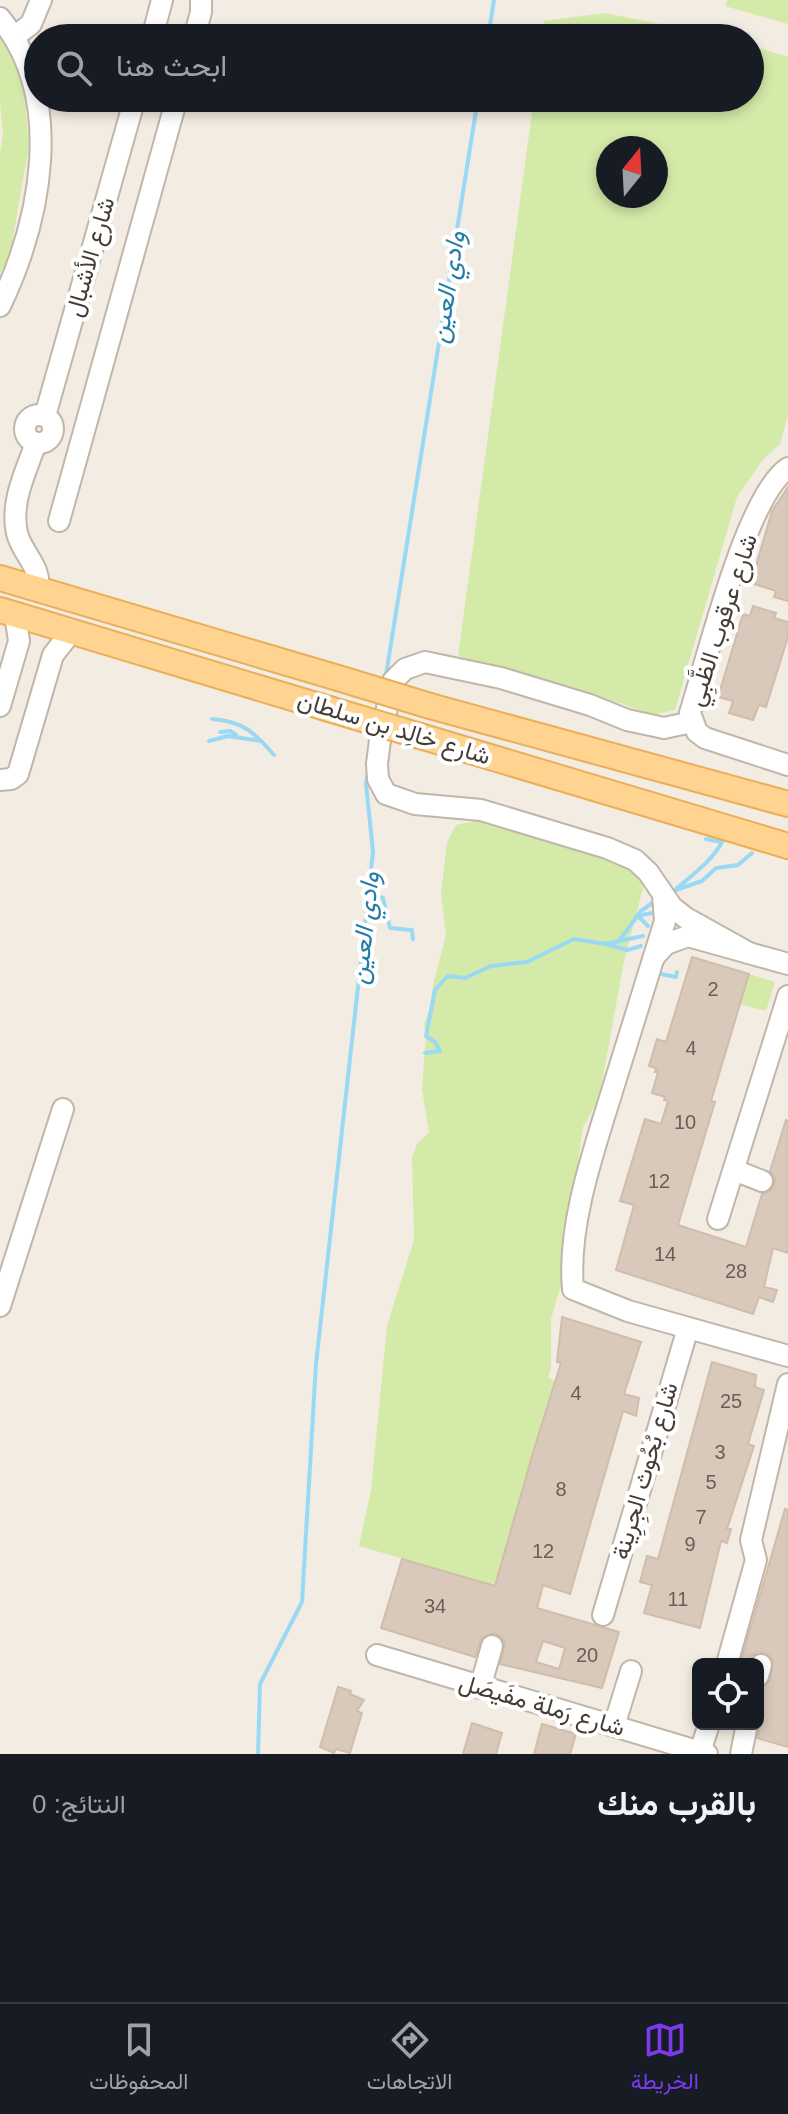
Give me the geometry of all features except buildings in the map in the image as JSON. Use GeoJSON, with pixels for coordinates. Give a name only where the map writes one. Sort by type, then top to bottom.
{"type":"FeatureCollection","features":[{"type":"Feature","properties":{"kind":"main road","name":"شارع خالِد بن سلطان"},"geometry":{"type":"LineString","coordinates":[[0,578],[430,706],[788,804]]}},
{"type":"Feature","properties":{"kind":"main road","name":"شارع خالِد بن سلطان"},"geometry":{"type":"LineString","coordinates":[[7,612],[788,846]]}},
{"type":"Feature","properties":{"kind":"street"},"geometry":{"type":"LineString","coordinates":[[31,24],[41,0]]}},
{"type":"Feature","properties":{"kind":"street"},"geometry":{"type":"LineString","coordinates":[[156,24],[162,0]]}},
{"type":"Feature","properties":{"kind":"street"},"geometry":{"type":"LineString","coordinates":[[198,24],[201,0]]}},
{"type":"Feature","properties":{"kind":"street"},"geometry":{"type":"LineString","coordinates":[[0,18],[24,58]]}},
{"type":"Feature","properties":{"kind":"street"},"geometry":{"type":"LineString","coordinates":[[14,37],[24,29]]}},
{"type":"Feature","properties":{"kind":"street"},"geometry":{"type":"LineString","coordinates":[[0,306],[33,213],[39,151],[36,112]]}},
{"type":"Feature","properties":{"kind":"street","name":"شارع الأشبال"},"geometry":{"type":"LineString","coordinates":[[38,589],[38,572],[20,541],[15,515],[17,498],[45,431],[131,112]]}},
{"type":"Feature","properties":{"kind":"street"},"geometry":{"type":"LineString","coordinates":[[59,521],[173,112]]}},
{"type":"Feature","properties":{"kind":"street"},"geometry":{"type":"LineString","coordinates":[[45,431],[82,439]]}},
{"type":"Feature","properties":{"kind":"street","name":"شارع عرقوب الظَّبِي"},"geometry":{"type":"LineString","coordinates":[[788,468],[774,479],[744,541],[690,713],[697,732],[705,738],[788,765]]}},
{"type":"Feature","properties":{"kind":"street"},"geometry":{"type":"LineString","coordinates":[[0,706],[19,641],[7,612]]}},
{"type":"Feature","properties":{"kind":"street"},"geometry":{"type":"LineString","coordinates":[[0,780],[11,779],[23,765],[53,655],[72,631]]}},
{"type":"Feature","properties":{"kind":"street"},"geometry":{"type":"LineString","coordinates":[[14,657],[27,657],[49,670]]}},
{"type":"Feature","properties":{"kind":"street"},"geometry":{"type":"LineString","coordinates":[[692,722],[664,728],[627,720],[590,705],[501,678],[425,662],[405,669],[393,681],[380,740],[378,779],[386,794],[415,804],[481,810],[607,848],[635,860],[686,918],[749,953]]}},
{"type":"Feature","properties":{"kind":"street"},"geometry":{"type":"LineString","coordinates":[[720,783],[788,796]]}},
{"type":"Feature","properties":{"kind":"street"},"geometry":{"type":"LineString","coordinates":[[706,821],[788,857]]}},
{"type":"Feature","properties":{"kind":"street"},"geometry":{"type":"LineString","coordinates":[[663,895],[666,915],[596,1143],[573,1248],[573,1289],[628,1311],[788,1356]]}},
{"type":"Feature","properties":{"kind":"street"},"geometry":{"type":"LineString","coordinates":[[660,936],[669,926],[676,924],[699,927]]}},
{"type":"Feature","properties":{"kind":"street"},"geometry":{"type":"LineString","coordinates":[[653,960],[666,944],[688,936],[788,964]]}},
{"type":"Feature","properties":{"kind":"street"},"geometry":{"type":"LineString","coordinates":[[718,1219],[788,996]]}},
{"type":"Feature","properties":{"kind":"street"},"geometry":{"type":"LineString","coordinates":[[0,1306],[63,1109]]}},
{"type":"Feature","properties":{"kind":"street"},"geometry":{"type":"LineString","coordinates":[[734,1170],[762,1181]]}},
{"type":"Feature","properties":{"kind":"street","name":"شارع بُحُوث الجِرِينة"},"geometry":{"type":"LineString","coordinates":[[603,1615],[688,1328]]}},
{"type":"Feature","properties":{"kind":"street"},"geometry":{"type":"LineString","coordinates":[[729,1658],[756,1560],[751,1540],[788,1384]]}},
{"type":"Feature","properties":{"kind":"street"},"geometry":{"type":"LineString","coordinates":[[480,1688],[492,1646]]}},
{"type":"Feature","properties":{"kind":"street","name":"شارع رَملة مفَيصَل"},"geometry":{"type":"LineString","coordinates":[[377,1655],[704,1753]]}},
{"type":"Feature","properties":{"kind":"street"},"geometry":{"type":"LineString","coordinates":[[614,1726],[631,1671]]}},
{"type":"Feature","properties":{"kind":"street"},"geometry":{"type":"LineString","coordinates":[[704,1753],[708,1730]]}},
{"type":"Feature","properties":{"kind":"street"},"geometry":{"type":"LineString","coordinates":[[741,1754],[746,1730]]}},
{"type":"Feature","properties":{"kind":"green space"},"geometry":{"type":"Polygon","coordinates":[[[727,0],[788,0],[788,24],[725,6],[727,0]]]}},
{"type":"Feature","properties":{"kind":"green space"},"geometry":{"type":"Polygon","coordinates":[[[605,13],[658,24],[544,24],[544,21],[605,13]]]}},
{"type":"Feature","properties":{"kind":"green space"},"geometry":{"type":"Polygon","coordinates":[[[0,26],[22,64],[29,146],[10,254],[0,274],[0,153],[3,134],[0,26]]]}},
{"type":"Feature","properties":{"kind":"green space"},"geometry":{"type":"Polygon","coordinates":[[[764,49],[788,57],[788,415],[780,444],[762,461],[737,497],[675,710],[653,715],[587,692],[458,656],[532,112],[764,112],[764,49]]]}},
{"type":"Feature","properties":{"kind":"green space"},"geometry":{"type":"Polygon","coordinates":[[[476,821],[538,833],[600,856],[638,874],[643,888],[624,961],[599,1099],[583,1127],[561,1285],[551,1319],[551,1367],[548,1378],[556,1381],[496,1586],[359,1546],[371,1490],[387,1326],[414,1240],[412,1158],[417,1144],[429,1132],[422,1089],[424,1024],[446,935],[441,894],[447,842],[456,825],[476,821]]]}},
{"type":"Feature","properties":{"kind":"green space"},"geometry":{"type":"Polygon","coordinates":[[[749,974],[775,982],[766,1011],[740,1004],[749,974]]]}},
{"type":"Feature","properties":{"kind":"waterway","name":"وادي العين"},"geometry":{"type":"LineString","coordinates":[[490,24],[494,0]]}},
{"type":"Feature","properties":{"kind":"waterway","name":"وادي العين"},"geometry":{"type":"LineString","coordinates":[[386,675],[476,112]]}},
{"type":"Feature","properties":{"kind":"waterway"},"geometry":{"type":"LineString","coordinates":[[212,719],[240,725],[261,740],[274,755]]}},
{"type":"Feature","properties":{"kind":"waterway"},"geometry":{"type":"LineString","coordinates":[[220,732],[230,731],[236,735]]}},
{"type":"Feature","properties":{"kind":"waterway"},"geometry":{"type":"LineString","coordinates":[[209,741],[228,736],[261,741]]}},
{"type":"Feature","properties":{"kind":"waterway","name":"وادي العين"},"geometry":{"type":"LineString","coordinates":[[258,1754],[260,1684],[302,1602],[316,1364],[373,852],[366,784],[368,771]]}},
{"type":"Feature","properties":{"kind":"waterway"},"geometry":{"type":"LineString","coordinates":[[675,890],[707,862],[722,842],[706,839]]}},
{"type":"Feature","properties":{"kind":"waterway"},"geometry":{"type":"LineString","coordinates":[[670,892],[702,881],[716,868],[738,865],[752,853]]}},
{"type":"Feature","properties":{"kind":"waterway"},"geometry":{"type":"LineString","coordinates":[[368,893],[383,898],[390,928],[412,930],[413,939]]}},
{"type":"Feature","properties":{"kind":"waterway"},"geometry":{"type":"LineString","coordinates":[[425,1053],[440,1051],[435,1042],[426,1036],[435,990],[448,976],[465,978],[491,966],[527,962],[574,939],[606,944],[619,941],[641,911],[655,901]]}},
{"type":"Feature","properties":{"kind":"waterway"},"geometry":{"type":"LineString","coordinates":[[637,916],[657,912]]}},
{"type":"Feature","properties":{"kind":"waterway"},"geometry":{"type":"LineString","coordinates":[[639,917],[648,926]]}},
{"type":"Feature","properties":{"kind":"waterway"},"geometry":{"type":"LineString","coordinates":[[619,941],[643,936]]}},
{"type":"Feature","properties":{"kind":"waterway"},"geometry":{"type":"LineString","coordinates":[[606,944],[627,950],[641,946]]}},
{"type":"Feature","properties":{"kind":"waterway"},"geometry":{"type":"LineString","coordinates":[[656,973],[676,977],[677,972]]}}]}
